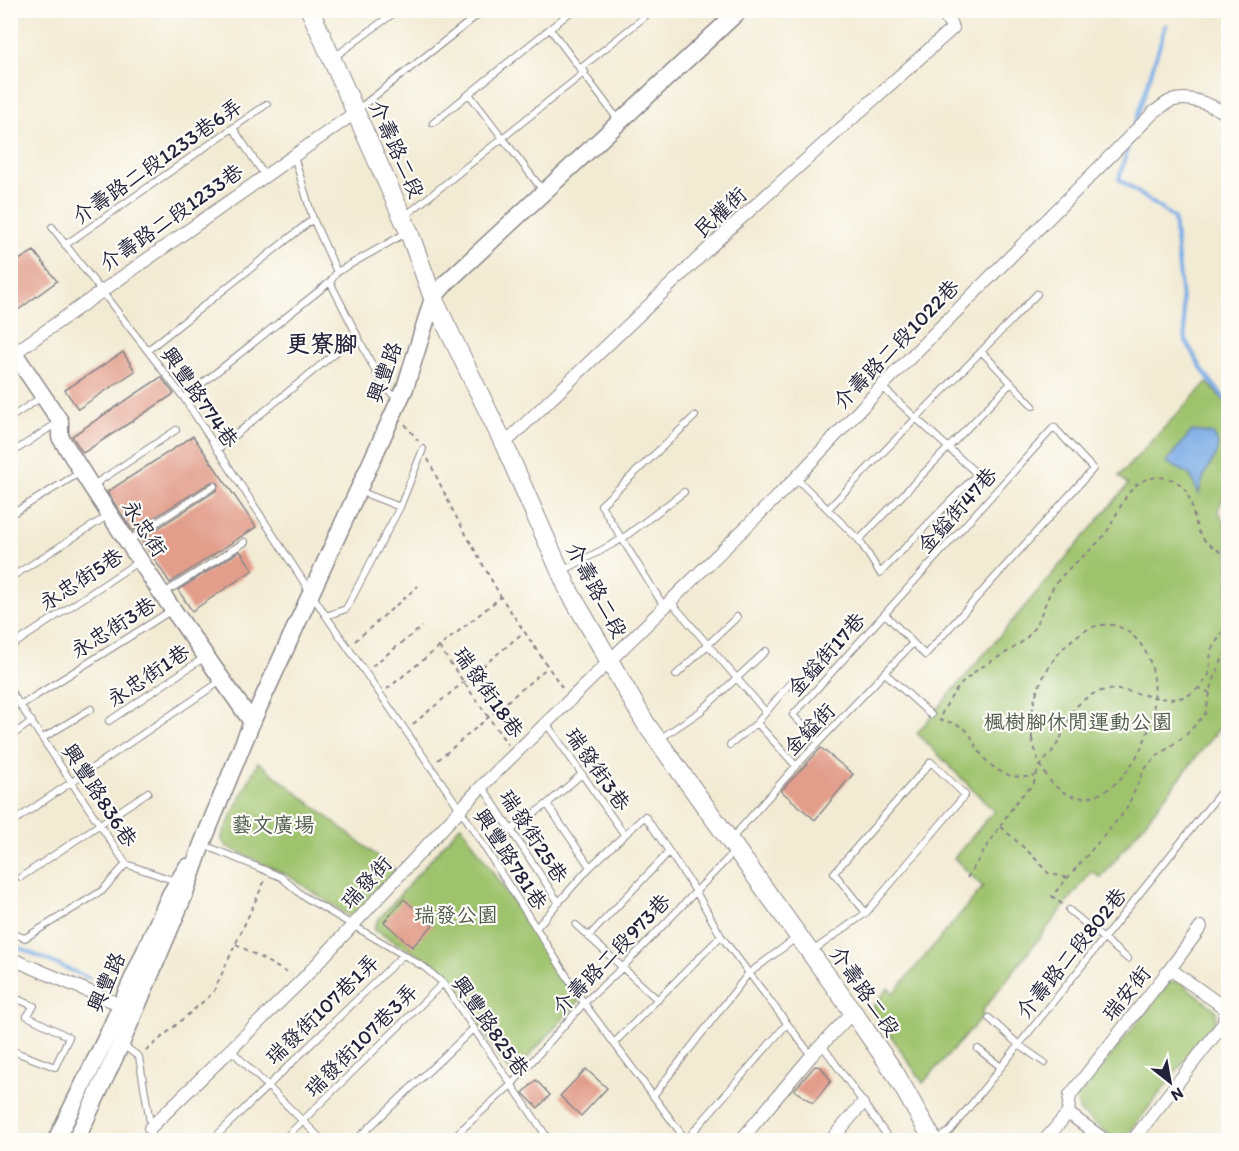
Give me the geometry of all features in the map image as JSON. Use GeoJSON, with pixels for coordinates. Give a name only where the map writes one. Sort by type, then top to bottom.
{"type":"FeatureCollection","features":[{"type":"Feature","properties":{"kind":"main road","name":"介壽路二段"},"geometry":{"type":"LineString","coordinates":[[310,10],[406,225],[433,297],[504,444],[560,572],[610,662],[658,740],[854,1012],[934,1140]]}},
{"type":"Feature","properties":{"kind":"main road","name":"興豐路"},"geometry":{"type":"LineString","coordinates":[[76,1140],[128,1008],[202,844],[252,722],[397,406],[433,297],[620,122],[723,17],[740,10]]}},
{"type":"Feature","properties":{"kind":"main road","name":"永忠街"},"geometry":{"type":"LineString","coordinates":[[12,352],[60,421],[60,437],[127,542],[252,722]]}},
{"type":"Feature","properties":{"kind":"main road","name":"興豐路"},"geometry":{"type":"LineString","coordinates":[[56,1140],[115,1039]]}},
{"type":"Feature","properties":{"kind":"street","name":"民權街"},"geometry":{"type":"LineString","coordinates":[[504,444],[730,228],[953,28],[941,10]]}},
{"type":"Feature","properties":{"kind":"street","name":"介壽路二段1022巷"},"geometry":{"type":"LineString","coordinates":[[610,662],[796,478],[882,386],[1154,112],[1171,100],[1201,103],[1228,114]]}},
{"type":"Feature","properties":{"kind":"street","name":"介壽路二段1233巷"},"geometry":{"type":"LineString","coordinates":[[12,352],[356,112]]}},
{"type":"Feature","properties":{"kind":"street","name":"瑞發街"},"geometry":{"type":"LineString","coordinates":[[151,1134],[231,1050],[302,981],[482,786],[610,662]]}},
{"type":"Feature","properties":{"kind":"street"},"geometry":{"type":"LineString","coordinates":[[1170,969],[1201,927]]}},
{"type":"Feature","properties":{"kind":"street"},"geometry":{"type":"LineString","coordinates":[[10,958],[128,1008]]}},
{"type":"Feature","properties":{"kind":"street","name":"瑞安街"},"geometry":{"type":"LineString","coordinates":[[1045,1140],[1068,1113],[1070,1095],[1170,969],[1225,1008],[1224,1023],[1133,1140]]}},
{"type":"Feature","properties":{"kind":"street"},"geometry":{"type":"LineString","coordinates":[[741,1140],[812,1055],[854,1012]]}},
{"type":"Feature","properties":{"kind":"street"},"geometry":{"type":"LineString","coordinates":[[831,1140],[862,1104]]}},
{"type":"Feature","properties":{"kind":"street"},"geometry":{"type":"LineString","coordinates":[[1068,1113],[1105,1140]]}},
{"type":"Feature","properties":{"kind":"lane"},"geometry":{"type":"LineString","coordinates":[[332,59],[398,10]]}},
{"type":"Feature","properties":{"kind":"lane"},"geometry":{"type":"LineString","coordinates":[[356,112],[484,10]]}},
{"type":"Feature","properties":{"kind":"lane"},"geometry":{"type":"LineString","coordinates":[[433,123],[573,10]]}},
{"type":"Feature","properties":{"kind":"lane"},"geometry":{"type":"LineString","coordinates":[[184,398],[330,282],[337,272],[406,225],[652,10]]}},
{"type":"Feature","properties":{"kind":"lane"},"geometry":{"type":"LineString","coordinates":[[550,30],[583,70],[620,122]]}},
{"type":"Feature","properties":{"kind":"lane"},"geometry":{"type":"LineString","coordinates":[[469,94],[544,193]]}},
{"type":"Feature","properties":{"kind":"lane","name":"介壽路二段1233巷6弄"},"geometry":{"type":"LineString","coordinates":[[65,244],[267,104]]}},
{"type":"Feature","properties":{"kind":"lane"},"geometry":{"type":"LineString","coordinates":[[233,128],[265,176]]}},
{"type":"Feature","properties":{"kind":"lane"},"geometry":{"type":"LineString","coordinates":[[294,156],[313,219],[337,272]]}},
{"type":"Feature","properties":{"kind":"lane"},"geometry":{"type":"LineString","coordinates":[[148,350],[313,219]]}},
{"type":"Feature","properties":{"kind":"lane","name":"興豐路774巷"},"geometry":{"type":"LineString","coordinates":[[52,227],[184,398],[312,593]]}},
{"type":"Feature","properties":{"kind":"lane"},"geometry":{"type":"LineString","coordinates":[[330,282],[356,336],[382,384],[397,406]]}},
{"type":"Feature","properties":{"kind":"lane"},"geometry":{"type":"LineString","coordinates":[[828,510],[1036,294]]}},
{"type":"Feature","properties":{"kind":"lane"},"geometry":{"type":"LineString","coordinates":[[217,450],[356,336]]}},
{"type":"Feature","properties":{"kind":"lane"},"geometry":{"type":"LineString","coordinates":[[982,352],[1033,406]]}},
{"type":"Feature","properties":{"kind":"lane"},"geometry":{"type":"LineString","coordinates":[[859,540],[949,450],[1010,384]]}},
{"type":"Feature","properties":{"kind":"lane"},"geometry":{"type":"LineString","coordinates":[[796,478],[859,540],[880,573],[977,474],[882,386]]}},
{"type":"Feature","properties":{"kind":"lane"},"geometry":{"type":"LineString","coordinates":[[10,418],[43,396]]}},
{"type":"Feature","properties":{"kind":"lane"},"geometry":{"type":"LineString","coordinates":[[695,416],[601,505],[668,605],[709,645],[765,711]]}},
{"type":"Feature","properties":{"kind":"lane"},"geometry":{"type":"LineString","coordinates":[[10,454],[60,421]]}},
{"type":"Feature","properties":{"kind":"lane","name":"金鎰街47巷"},"geometry":{"type":"LineString","coordinates":[[885,614],[1054,428],[1094,469],[925,655],[913,643]]}},
{"type":"Feature","properties":{"kind":"lane"},"geometry":{"type":"LineString","coordinates":[[91,486],[176,430]]}},
{"type":"Feature","properties":{"kind":"lane"},"geometry":{"type":"LineString","coordinates":[[326,616],[346,609],[400,507],[423,449]]}},
{"type":"Feature","properties":{"kind":"lane"},"geometry":{"type":"LineString","coordinates":[[10,515],[81,471]]}},
{"type":"Feature","properties":{"kind":"lane"},"geometry":{"type":"LineString","coordinates":[[127,542],[214,486]]}},
{"type":"Feature","properties":{"kind":"lane"},"geometry":{"type":"LineString","coordinates":[[358,490],[400,507]]}},
{"type":"Feature","properties":{"kind":"lane"},"geometry":{"type":"LineString","coordinates":[[560,572],[622,539],[684,492]]}},
{"type":"Feature","properties":{"kind":"lane"},"geometry":{"type":"LineString","coordinates":[[10,578],[110,515]]}},
{"type":"Feature","properties":{"kind":"lane"},"geometry":{"type":"LineString","coordinates":[[162,594],[245,542]]}},
{"type":"Feature","properties":{"kind":"lane","name":"永忠街5巷"},"geometry":{"type":"LineString","coordinates":[[10,647],[140,561]]}},
{"type":"Feature","properties":{"kind":"lane","name":"興豐路781巷"},"geometry":{"type":"LineString","coordinates":[[312,593],[364,673],[460,809],[585,1003],[686,1140]]}},
{"type":"Feature","properties":{"kind":"lane","name":"永忠街3巷"},"geometry":{"type":"LineString","coordinates":[[21,705],[173,610]]}},
{"type":"Feature","properties":{"kind":"lane"},"geometry":{"type":"LineString","coordinates":[[885,614],[913,643]]}},
{"type":"Feature","properties":{"kind":"lane","name":"金鎰街17巷"},"geometry":{"type":"LineString","coordinates":[[819,742],[793,715],[885,614]]}},
{"type":"Feature","properties":{"kind":"lane"},"geometry":{"type":"LineString","coordinates":[[676,675],[737,617]]}},
{"type":"Feature","properties":{"kind":"lane","name":"金鎰街"},"geometry":{"type":"LineString","coordinates":[[733,845],[796,766],[913,643]]}},
{"type":"Feature","properties":{"kind":"lane"},"geometry":{"type":"LineString","coordinates":[[658,740],[701,711],[766,651]]}},
{"type":"Feature","properties":{"kind":"lane","name":"永忠街1巷"},"geometry":{"type":"LineString","coordinates":[[109,721],[205,657]]}},
{"type":"Feature","properties":{"kind":"lane"},"geometry":{"type":"LineString","coordinates":[[885,673],[931,715]]}},
{"type":"Feature","properties":{"kind":"lane"},"geometry":{"type":"LineString","coordinates":[[14,821],[222,680]]}},
{"type":"Feature","properties":{"kind":"lane"},"geometry":{"type":"LineString","coordinates":[[730,745],[757,723],[791,682]]}},
{"type":"Feature","properties":{"kind":"lane","name":"興豐路836巷"},"geometry":{"type":"LineString","coordinates":[[10,690],[126,864],[183,884]]}},
{"type":"Feature","properties":{"kind":"lane"},"geometry":{"type":"LineString","coordinates":[[43,738],[91,709]]}},
{"type":"Feature","properties":{"kind":"lane"},"geometry":{"type":"LineString","coordinates":[[10,737],[32,721]]}},
{"type":"Feature","properties":{"kind":"lane","name":"瑞發街3巷"},"geometry":{"type":"LineString","coordinates":[[546,723],[624,834]]}},
{"type":"Feature","properties":{"kind":"lane"},"geometry":{"type":"LineString","coordinates":[[757,723],[796,766]]}},
{"type":"Feature","properties":{"kind":"lane"},"geometry":{"type":"LineString","coordinates":[[811,952],[866,913],[964,795],[931,762],[834,873],[866,913]]}},
{"type":"Feature","properties":{"kind":"lane"},"geometry":{"type":"LineString","coordinates":[[511,830],[547,804],[582,774]]}},
{"type":"Feature","properties":{"kind":"lane","name":"介壽路二段802巷"},"geometry":{"type":"LineString","coordinates":[[934,1140],[950,1131],[1228,783]]}},
{"type":"Feature","properties":{"kind":"lane","name":"瑞發街25巷"},"geometry":{"type":"LineString","coordinates":[[482,786],[559,903]]}},
{"type":"Feature","properties":{"kind":"lane"},"geometry":{"type":"LineString","coordinates":[[21,877],[148,792]]}},
{"type":"Feature","properties":{"kind":"lane"},"geometry":{"type":"LineString","coordinates":[[547,804],[590,867]]}},
{"type":"Feature","properties":{"kind":"lane"},"geometry":{"type":"LineString","coordinates":[[536,928],[590,867],[645,816],[695,890],[721,936],[786,1025],[812,1055]]}},
{"type":"Feature","properties":{"kind":"lane","name":"興豐路825巷"},"geometry":{"type":"LineString","coordinates":[[202,844],[281,877],[303,896],[424,967],[443,983],[512,1084],[545,1139]]}},
{"type":"Feature","properties":{"kind":"lane","name":"介壽路二段973巷"},"geometry":{"type":"LineString","coordinates":[[450,1140],[512,1084],[585,1003],[622,968],[695,890],[733,845]]}},
{"type":"Feature","properties":{"kind":"lane"},"geometry":{"type":"LineString","coordinates":[[588,937],[668,853]]}},
{"type":"Feature","properties":{"kind":"lane"},"geometry":{"type":"LineString","coordinates":[[10,933],[25,938],[102,891],[126,864]]}},
{"type":"Feature","properties":{"kind":"lane"},"geometry":{"type":"LineString","coordinates":[[1069,910],[1128,959]]}},
{"type":"Feature","properties":{"kind":"lane"},"geometry":{"type":"LineString","coordinates":[[576,925],[658,1000]]}},
{"type":"Feature","properties":{"kind":"lane"},"geometry":{"type":"LineString","coordinates":[[614,1043],[721,936]]}},
{"type":"Feature","properties":{"kind":"lane"},"geometry":{"type":"LineString","coordinates":[[653,1096],[748,974],[799,936]]}},
{"type":"Feature","properties":{"kind":"lane","name":"瑞發街107巷1弄"},"geometry":{"type":"LineString","coordinates":[[212,1140],[266,1085],[402,956]]}},
{"type":"Feature","properties":{"kind":"lane","name":"瑞發街107巷3弄"},"geometry":{"type":"LineString","coordinates":[[283,1140],[443,983]]}},
{"type":"Feature","properties":{"kind":"lane"},"geometry":{"type":"LineString","coordinates":[[10,996],[34,1006],[27,1017],[69,1037],[55,1067],[10,1050]]}},
{"type":"Feature","properties":{"kind":"lane"},"geometry":{"type":"LineString","coordinates":[[989,1018],[1019,1045],[1045,1062]]}},
{"type":"Feature","properties":{"kind":"lane"},"geometry":{"type":"LineString","coordinates":[[686,1140],[786,1025]]}},
{"type":"Feature","properties":{"kind":"lane"},"geometry":{"type":"LineString","coordinates":[[356,1140],[474,1029]]}},
{"type":"Feature","properties":{"kind":"lane"},"geometry":{"type":"LineString","coordinates":[[115,1039],[139,1056],[151,1134]]}},
{"type":"Feature","properties":{"kind":"lane"},"geometry":{"type":"LineString","coordinates":[[822,1045],[862,1104],[890,1140]]}},
{"type":"Feature","properties":{"kind":"lane"},"geometry":{"type":"LineString","coordinates":[[978,1049],[1001,1066]]}},
{"type":"Feature","properties":{"kind":"lane"},"geometry":{"type":"LineString","coordinates":[[231,1050],[322,1140]]}},
{"type":"Feature","properties":{"kind":"lane"},"geometry":{"type":"LineString","coordinates":[[10,1131],[14,1133],[13,1140]]}},
{"type":"Feature","properties":{"kind":"path"},"geometry":{"type":"LineString","coordinates":[[397,406],[423,449],[454,513],[501,597],[570,699]]}},
{"type":"Feature","properties":{"kind":"path"},"geometry":{"type":"LineString","coordinates":[[1035,776],[1020,779],[1007,777],[986,762],[967,730],[954,723],[938,720],[951,694],[974,672],[1013,650],[1028,636],[1040,621],[1048,596],[1058,580],[1105,534],[1115,511],[1130,490],[1153,477],[1169,478],[1182,486],[1192,502],[1200,535],[1228,559]]}},
{"type":"Feature","properties":{"kind":"path"},"geometry":{"type":"LineString","coordinates":[[347,647],[418,586]]}},
{"type":"Feature","properties":{"kind":"path"},"geometry":{"type":"LineString","coordinates":[[380,694],[501,597]]}},
{"type":"Feature","properties":{"kind":"path"},"geometry":{"type":"LineString","coordinates":[[967,878],[1000,826],[1020,798],[1034,784],[1035,776],[1057,744],[1077,705],[1094,694],[1121,689],[1173,699],[1185,697],[1199,688],[1209,675],[1211,650],[1228,624]]}},
{"type":"Feature","properties":{"kind":"path"},"geometry":{"type":"LineString","coordinates":[[1099,625],[1123,629],[1138,640],[1146,652],[1151,667],[1155,696],[1145,742],[1136,760],[1118,782],[1093,795],[1080,796],[1063,791],[1052,782],[1039,764],[1032,738],[1035,698],[1047,668],[1064,647],[1082,633],[1099,625]]}},
{"type":"Feature","properties":{"kind":"path"},"geometry":{"type":"LineString","coordinates":[[364,673],[422,627]]}},
{"type":"Feature","properties":{"kind":"path"},"geometry":{"type":"LineString","coordinates":[[406,730],[524,632]]}},
{"type":"Feature","properties":{"kind":"path"},"geometry":{"type":"LineString","coordinates":[[1069,910],[1052,896],[1126,810],[1144,770],[1156,757],[1198,724],[1205,714],[1215,677],[1228,646]]}},
{"type":"Feature","properties":{"kind":"path","name":"瑞發街18巷"},"geometry":{"type":"LineString","coordinates":[[439,647],[514,754]]}},
{"type":"Feature","properties":{"kind":"path"},"geometry":{"type":"LineString","coordinates":[[431,766],[548,667]]}},
{"type":"Feature","properties":{"kind":"path"},"geometry":{"type":"LineString","coordinates":[[1209,675],[1215,677]]}},
{"type":"Feature","properties":{"kind":"path"},"geometry":{"type":"LineString","coordinates":[[1199,688],[1210,693]]}},
{"type":"Feature","properties":{"kind":"path"},"geometry":{"type":"LineString","coordinates":[[1000,826],[1048,873],[1068,878]]}},
{"type":"Feature","properties":{"kind":"path"},"geometry":{"type":"LineString","coordinates":[[139,1056],[213,993],[269,872]]}},
{"type":"Feature","properties":{"kind":"path"},"geometry":{"type":"LineString","coordinates":[[236,944],[302,981]]}},
{"type":"Feature","properties":{"kind":"green space","name":"楓樹腳休閒運動公園"},"geometry":{"type":"Polygon","coordinates":[[[1207,382],[1228,405],[1228,485],[1218,510],[1228,531],[1228,717],[1101,878],[1092,871],[982,1011],[983,1016],[923,1083],[872,1008],[888,988],[894,993],[983,887],[954,858],[994,811],[917,733],[1128,485],[1119,476],[1207,382]]]}},
{"type":"Feature","properties":{"kind":"green space","name":"藝文廣場"},"geometry":{"type":"Polygon","coordinates":[[[258,762],[396,871],[355,920],[289,876],[226,846],[221,838],[258,762]]]}},
{"type":"Feature","properties":{"kind":"green space","name":"瑞發公園"},"geometry":{"type":"Polygon","coordinates":[[[461,825],[579,1001],[512,1075],[438,966],[374,930],[377,921],[461,825]]]}},
{"type":"Feature","properties":{"kind":"green space"},"geometry":{"type":"Polygon","coordinates":[[[1179,981],[1216,1010],[1216,1020],[1125,1138],[1115,1139],[1080,1112],[1076,1099],[1169,983],[1179,981]]]}},
{"type":"Feature","properties":{"kind":"water"},"geometry":{"type":"Polygon","coordinates":[[[1192,431],[1213,434],[1218,445],[1218,450],[1204,477],[1199,494],[1190,475],[1166,462],[1192,431]]]}},
{"type":"Feature","properties":{"kind":"building"},"geometry":{"type":"Polygon","coordinates":[[[34,251],[57,281],[10,316],[10,265],[34,251]]]}},
{"type":"Feature","properties":{"kind":"building"},"geometry":{"type":"Polygon","coordinates":[[[123,352],[135,371],[78,409],[65,390],[123,352]]]}},
{"type":"Feature","properties":{"kind":"building"},"geometry":{"type":"Polygon","coordinates":[[[161,377],[174,394],[83,453],[72,436],[161,377]]]}},
{"type":"Feature","properties":{"kind":"building"},"geometry":{"type":"Polygon","coordinates":[[[193,436],[256,527],[170,583],[141,539],[217,490],[218,483],[211,482],[133,531],[107,492],[193,436]]]}},
{"type":"Feature","properties":{"kind":"building"},"geometry":{"type":"Polygon","coordinates":[[[240,551],[253,570],[192,611],[178,590],[240,551]]]}},
{"type":"Feature","properties":{"kind":"building"},"geometry":{"type":"Polygon","coordinates":[[[821,748],[853,774],[815,820],[781,791],[821,748]]]}},
{"type":"Feature","properties":{"kind":"building"},"geometry":{"type":"Polygon","coordinates":[[[404,899],[433,925],[412,947],[384,922],[404,899]]]}},
{"type":"Feature","properties":{"kind":"building"},"geometry":{"type":"Polygon","coordinates":[[[815,1066],[821,1067],[831,1081],[813,1103],[794,1090],[815,1066]]]}},
{"type":"Feature","properties":{"kind":"building"},"geometry":{"type":"Polygon","coordinates":[[[586,1069],[607,1088],[581,1116],[560,1096],[586,1069]]]}},
{"type":"Feature","properties":{"kind":"building"},"geometry":{"type":"Polygon","coordinates":[[[536,1080],[550,1095],[538,1108],[523,1093],[536,1080]]]}},
{"type":"Feature","properties":{"kind":"waterway"},"geometry":{"type":"LineString","coordinates":[[1134,127],[1166,25]]}},
{"type":"Feature","properties":{"kind":"waterway"},"geometry":{"type":"LineString","coordinates":[[1129,143],[1119,179],[1174,218],[1186,341],[1203,371],[1228,403]]}},
{"type":"Feature","properties":{"kind":"waterway"},"geometry":{"type":"LineString","coordinates":[[10,944],[89,978]]}},
{"type":"Feature","properties":{"kind":"district","name":"更寮腳"},"geometry":{"type":"Point","coordinates":[322,343]}}]}
